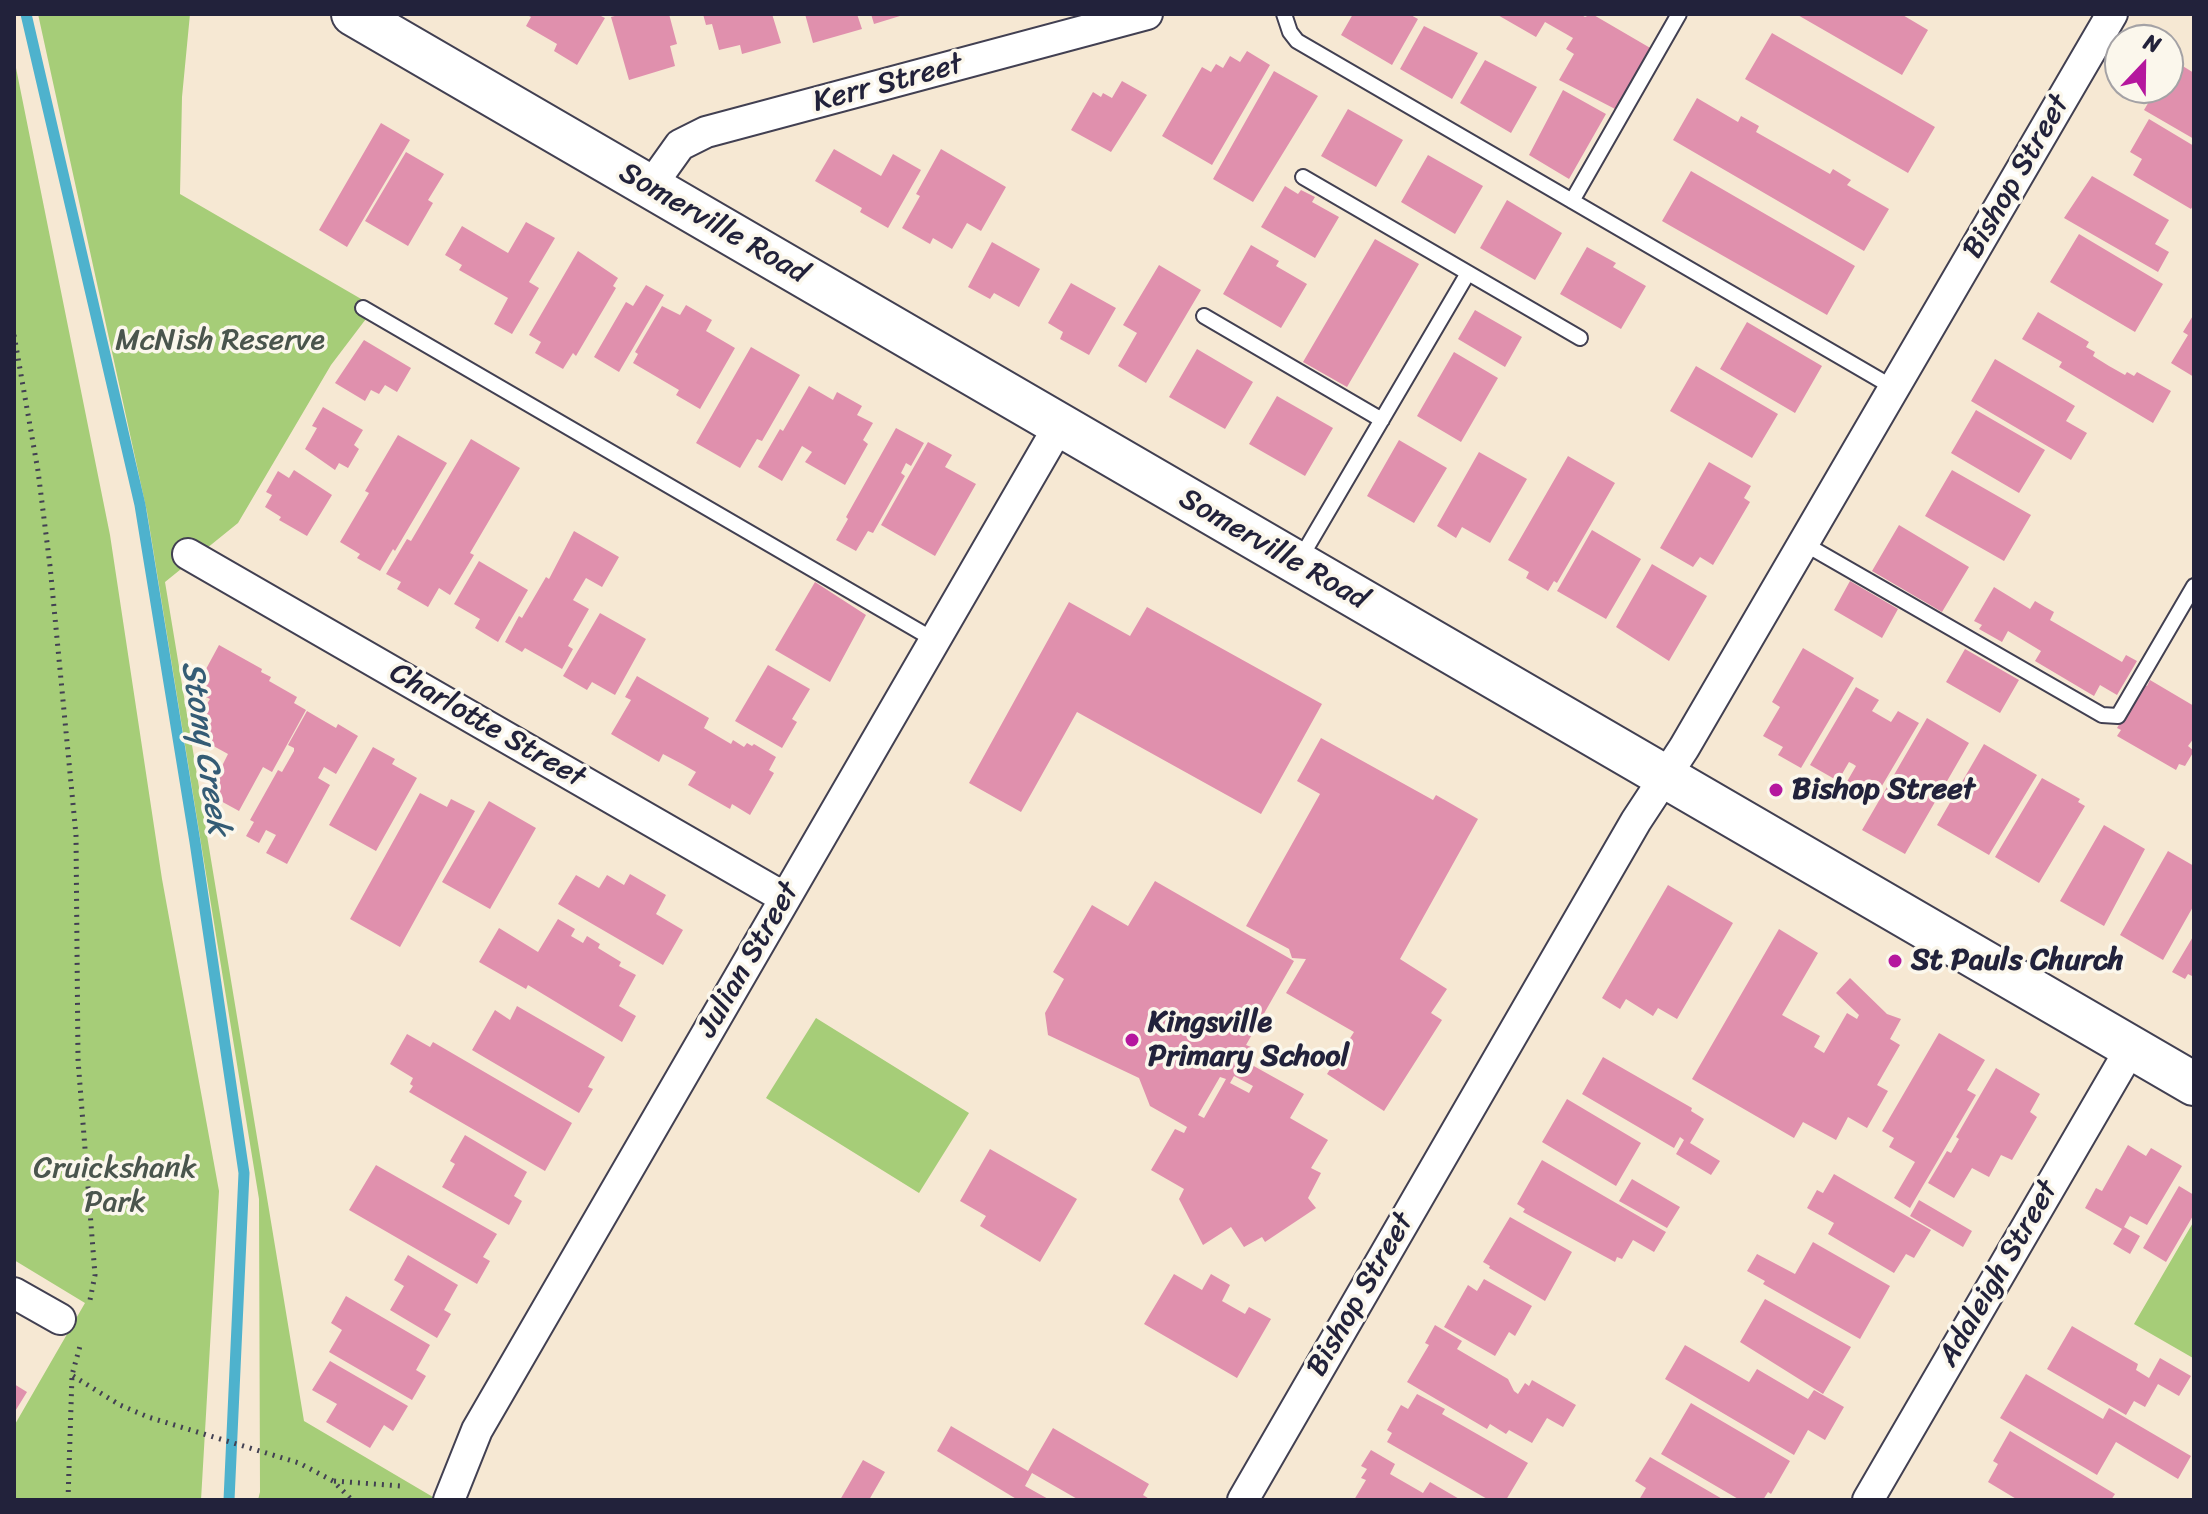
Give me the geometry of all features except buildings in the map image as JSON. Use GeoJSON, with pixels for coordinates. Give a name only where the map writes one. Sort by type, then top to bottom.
{"type":"FeatureCollection","features":[{"type":"Feature","properties":{"kind":"main road","name":"Somerville Road"},"geometry":{"type":"LineString","coordinates":[[353,14],[2194,1084]]}},
{"type":"Feature","properties":{"kind":"street","name":"Kerr Street"},"geometry":{"type":"LineString","coordinates":[[650,187],[680,145],[706,132],[1147,14]]}},
{"type":"Feature","properties":{"kind":"street","name":"Bishop Street"},"geometry":{"type":"LineString","coordinates":[[1243,1500],[1628,834],[1684,748],[2112,14]]}},
{"type":"Feature","properties":{"kind":"street","name":"Julian Street"},"geometry":{"type":"LineString","coordinates":[[449,1500],[477,1430],[1059,426]]}},
{"type":"Feature","properties":{"kind":"street","name":"Charlotte Street"},"geometry":{"type":"LineString","coordinates":[[188,554],[785,898]]}},
{"type":"Feature","properties":{"kind":"street","name":"Adaleigh Street"},"geometry":{"type":"LineString","coordinates":[[1868,1500],[2131,1048]]}},
{"type":"Feature","properties":{"kind":"street"},"geometry":{"type":"LineString","coordinates":[[14,1293],[73,1319]]}},
{"type":"Feature","properties":{"kind":"lane"},"geometry":{"type":"LineString","coordinates":[[1284,14],[1290,32],[1297,41],[1894,388]]}},
{"type":"Feature","properties":{"kind":"lane"},"geometry":{"type":"LineString","coordinates":[[1572,201],[1679,14]]}},
{"type":"Feature","properties":{"kind":"lane"},"geometry":{"type":"LineString","coordinates":[[1303,177],[1580,338]]}},
{"type":"Feature","properties":{"kind":"lane"},"geometry":{"type":"LineString","coordinates":[[1297,564],[1468,273]]}},
{"type":"Feature","properties":{"kind":"lane"},"geometry":{"type":"LineString","coordinates":[[363,308],[936,641]]}},
{"type":"Feature","properties":{"kind":"lane"},"geometry":{"type":"LineString","coordinates":[[1204,316],[1382,420]]}},
{"type":"Feature","properties":{"kind":"lane"},"geometry":{"type":"LineString","coordinates":[[1803,543],[2102,715],[2118,716],[2194,586]]}},
{"type":"Feature","properties":{"kind":"path"},"geometry":{"type":"LineString","coordinates":[[14,335],[44,518],[76,835],[78,1060],[95,1275],[73,1319]]}},
{"type":"Feature","properties":{"kind":"path"},"geometry":{"type":"LineString","coordinates":[[68,1500],[72,1375],[80,1346]]}},
{"type":"Feature","properties":{"kind":"path"},"geometry":{"type":"LineString","coordinates":[[72,1375],[120,1405],[148,1417],[299,1463],[333,1481],[352,1500]]}},
{"type":"Feature","properties":{"kind":"path"},"geometry":{"type":"LineString","coordinates":[[333,1481],[401,1486]]}},
{"type":"Feature","properties":{"kind":"path"},"geometry":{"type":"LineString","coordinates":[[340,1500],[343,1491]]}},
{"type":"Feature","properties":{"kind":"green space","name":"McNish Reserve"},"geometry":{"type":"Polygon","coordinates":[[[38,14],[190,14],[182,97],[180,194],[375,307],[331,365],[238,523],[165,582],[304,1421],[438,1500],[258,1500],[259,1199],[147,512],[38,14]]]}},
{"type":"Feature","properties":{"kind":"green space","name":"Cruickshank Park"},"geometry":{"type":"Polygon","coordinates":[[[14,58],[110,535],[162,879],[219,1191],[201,1500],[14,1500],[14,1426],[85,1303],[14,1260],[14,58]]]}},
{"type":"Feature","properties":{"kind":"green space"},"geometry":{"type":"Polygon","coordinates":[[[816,1018],[969,1113],[919,1193],[766,1098],[816,1018]]]}},
{"type":"Feature","properties":{"kind":"green space"},"geometry":{"type":"Polygon","coordinates":[[[2194,1221],[2194,1356],[2193,1358],[2134,1324],[2194,1221]]]}},
{"type":"Feature","properties":{"kind":"waterway","name":"Stony Creek"},"geometry":{"type":"LineString","coordinates":[[26,14],[140,505],[195,842],[244,1173],[229,1500]]}},
{"type":"Feature","properties":{"kind":"place","name":"Bishop Street"},"geometry":{"type":"Point","coordinates":[1776,790]}},
{"type":"Feature","properties":{"kind":"place","name":"St Pauls Church"},"geometry":{"type":"Point","coordinates":[1895,961]}},
{"type":"Feature","properties":{"kind":"place","name":"Kingsville Primary School"},"geometry":{"type":"Point","coordinates":[1132,1040]}}]}
